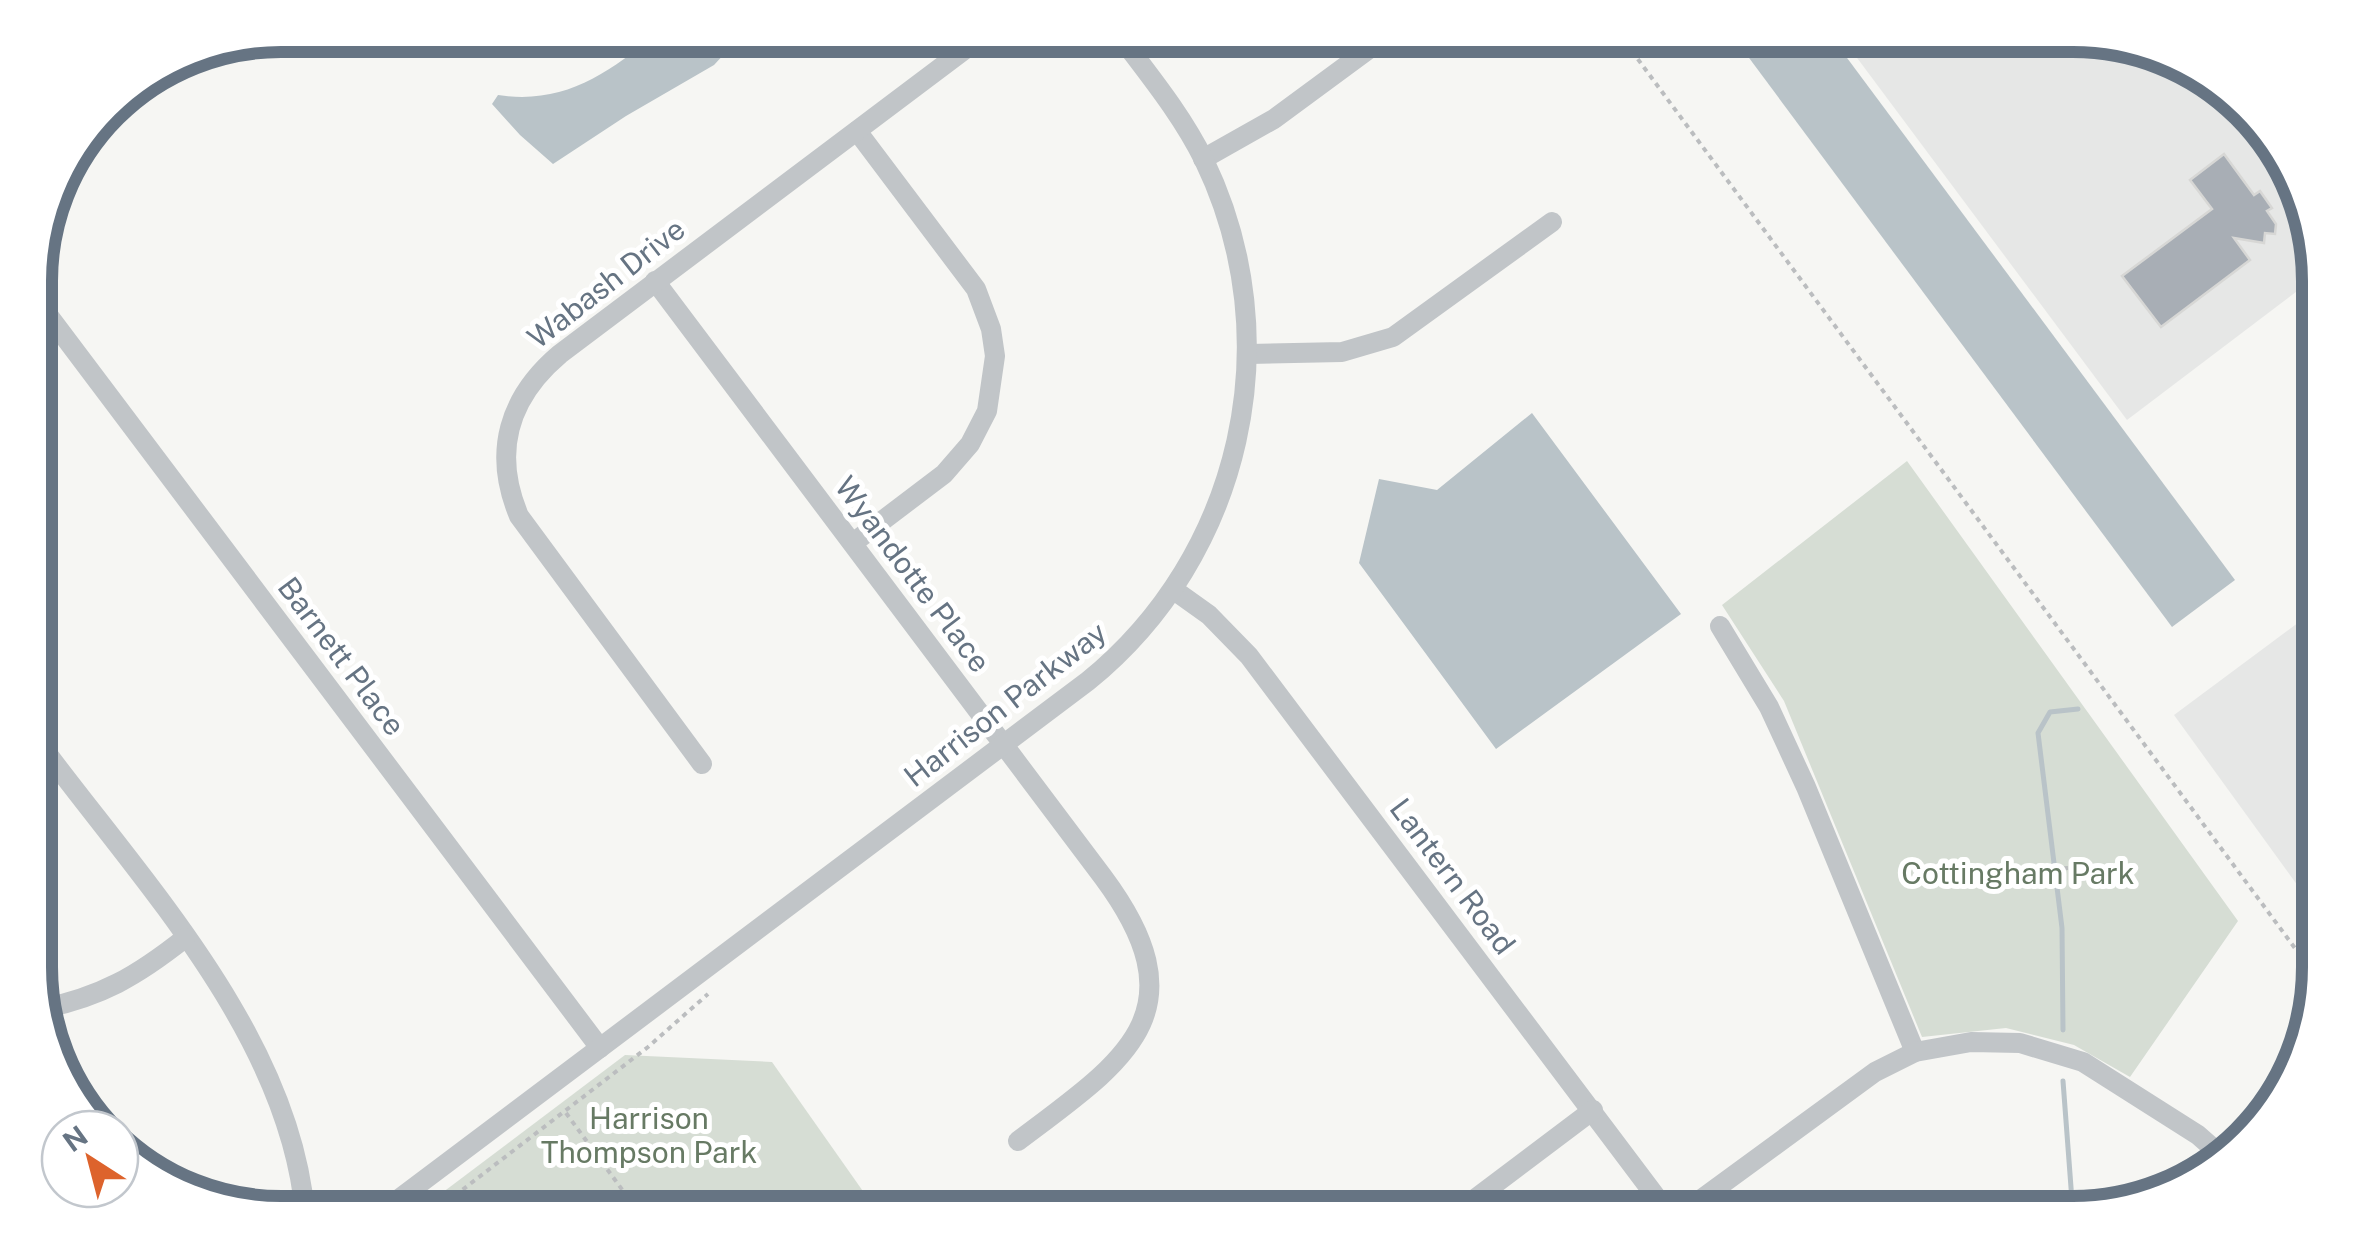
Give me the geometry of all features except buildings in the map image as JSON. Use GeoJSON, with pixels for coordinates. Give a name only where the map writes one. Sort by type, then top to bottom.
{"type":"FeatureCollection","features":[{"type":"Feature","properties":{"kind":"street","name":"Wabash Drive"},"geometry":{"type":"LineString","coordinates":[[702,764],[519,516],[507,481],[506,450],[512,420],[530,382],[560,354],[960,53]]}},
{"type":"Feature","properties":{"kind":"street","name":"Harrison Parkway"},"geometry":{"type":"LineString","coordinates":[[404,1196],[1110,664],[1147,626],[1174,590],[1198,547],[1233,460],[1249,354],[1247,315],[1232,236],[1203,159],[1182,122],[1132,53]]}},
{"type":"Feature","properties":{"kind":"street"},"geometry":{"type":"LineString","coordinates":[[1203,159],[1274,118],[1363,53]]}},
{"type":"Feature","properties":{"kind":"street"},"geometry":{"type":"LineString","coordinates":[[853,542],[944,474],[970,444],[986,411],[995,356],[991,329],[976,289],[857,131]]}},
{"type":"Feature","properties":{"kind":"street"},"geometry":{"type":"LineString","coordinates":[[1249,354],[1342,352],[1380,342],[1414,325],[1552,222]]}},
{"type":"Feature","properties":{"kind":"street","name":"Wyandotte Place"},"geometry":{"type":"LineString","coordinates":[[655,281],[1131,915],[1144,948],[1148,976],[1142,1020],[1126,1052],[1090,1086],[1018,1142]]}},
{"type":"Feature","properties":{"kind":"street","name":"Barnett Place"},"geometry":{"type":"LineString","coordinates":[[53,321],[600,1048]]}},
{"type":"Feature","properties":{"kind":"street","name":"Lantern Road"},"geometry":{"type":"LineString","coordinates":[[1174,590],[1209,615],[1248,656],[1656,1196]]}},
{"type":"Feature","properties":{"kind":"street"},"geometry":{"type":"LineString","coordinates":[[1720,626],[1769,707],[1806,787],[1915,1052]]}},
{"type":"Feature","properties":{"kind":"street"},"geometry":{"type":"LineString","coordinates":[[52,762],[229,1002],[274,1091],[290,1137],[301,1196]]}},
{"type":"Feature","properties":{"kind":"street"},"geometry":{"type":"LineString","coordinates":[[55,1005],[110,990],[185,938]]}},
{"type":"Feature","properties":{"kind":"street"},"geometry":{"type":"LineString","coordinates":[[1705,1196],[1859,1083],[1915,1052],[1991,1040],[2057,1052],[2112,1078],[2213,1148]]}},
{"type":"Feature","properties":{"kind":"street"},"geometry":{"type":"LineString","coordinates":[[1479,1196],[1594,1110]]}},
{"type":"Feature","properties":{"kind":"path"},"geometry":{"type":"LineString","coordinates":[[1633,53],[2302,958]]}},
{"type":"Feature","properties":{"kind":"path"},"geometry":{"type":"LineString","coordinates":[[2044,870],[2068,868]]}},
{"type":"Feature","properties":{"kind":"path"},"geometry":{"type":"LineString","coordinates":[[455,1196],[648,1047],[708,994]]}},
{"type":"Feature","properties":{"kind":"path"},"geometry":{"type":"LineString","coordinates":[[566,1112],[627,1196]]}},
{"type":"Feature","properties":{"kind":"shaded area"},"geometry":{"type":"Polygon","coordinates":[[[631,53],[725,53],[714,65],[553,164],[492,104],[498,95],[521,97],[564,91],[631,53]]]}},
{"type":"Feature","properties":{"kind":"shaded area"},"geometry":{"type":"Polygon","coordinates":[[[1745,53],[1843,53],[2235,580],[2172,627],[1745,53]]]}},
{"type":"Feature","properties":{"kind":"shaded area"},"geometry":{"type":"Polygon","coordinates":[[[1853,53],[2073,53],[2132,60],[2200,91],[2245,130],[2263,154],[2294,222],[2302,287],[2127,420],[1853,53]]]}},
{"type":"Feature","properties":{"kind":"shaded area"},"geometry":{"type":"Polygon","coordinates":[[[1532,413],[1681,614],[1496,749],[1359,563],[1379,479],[1437,490],[1532,413]]]}},
{"type":"Feature","properties":{"kind":"shaded area"},"geometry":{"type":"Polygon","coordinates":[[[2302,620],[2302,892],[2174,715],[2302,620]]]}},
{"type":"Feature","properties":{"kind":"green space","name":"Cottingham Park"},"geometry":{"type":"Polygon","coordinates":[[[1907,461],[2238,921],[2130,1077],[2074,1045],[2006,1028],[1922,1037],[1784,701],[1722,605],[1907,461]]]}},
{"type":"Feature","properties":{"kind":"green space","name":"Harrison Thompson Park"},"geometry":{"type":"Polygon","coordinates":[[[625,1055],[772,1062],[866,1196],[438,1196],[625,1055]]]}},
{"type":"Feature","properties":{"kind":"waterway"},"geometry":{"type":"LineString","coordinates":[[2063,1030],[2062,928],[2038,733],[2050,712],[2078,709]]}},
{"type":"Feature","properties":{"kind":"waterway"},"geometry":{"type":"LineString","coordinates":[[2063,1081],[2072,1196]]}}]}
